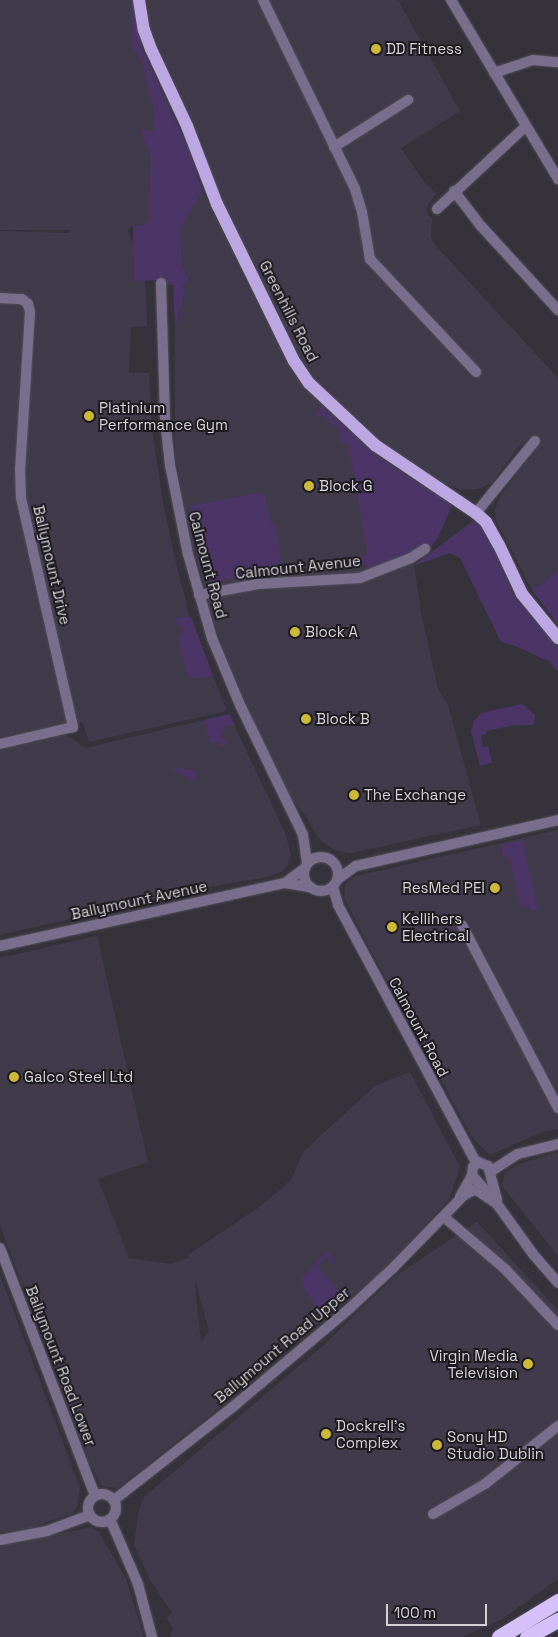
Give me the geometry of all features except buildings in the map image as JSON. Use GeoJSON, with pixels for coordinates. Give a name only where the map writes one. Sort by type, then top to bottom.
{"type":"FeatureCollection","features":[{"type":"Feature","properties":{"kind":"highway"},"geometry":{"type":"LineString","coordinates":[[500,1637],[558,1602]]}},
{"type":"Feature","properties":{"kind":"highway"},"geometry":{"type":"LineString","coordinates":[[527,1637],[558,1620]]}},
{"type":"Feature","properties":{"kind":"main road","name":"Greenhills Road"},"geometry":{"type":"LineString","coordinates":[[139,0],[144,30],[151,49],[187,126],[217,204],[294,361],[309,383],[375,445],[476,513],[494,534],[522,594],[558,638]]}},
{"type":"Feature","properties":{"kind":"street"},"geometry":{"type":"LineString","coordinates":[[263,0],[355,189],[362,212],[370,259],[476,372]]}},
{"type":"Feature","properties":{"kind":"street"},"geometry":{"type":"LineString","coordinates":[[451,0],[525,127],[558,179]]}},
{"type":"Feature","properties":{"kind":"street"},"geometry":{"type":"LineString","coordinates":[[494,73],[533,60],[547,59],[558,62]]}},
{"type":"Feature","properties":{"kind":"street"},"geometry":{"type":"LineString","coordinates":[[334,147],[408,100]]}},
{"type":"Feature","properties":{"kind":"street"},"geometry":{"type":"LineString","coordinates":[[437,209],[454,191],[525,127]]}},
{"type":"Feature","properties":{"kind":"street"},"geometry":{"type":"LineString","coordinates":[[454,191],[481,226],[558,310]]}},
{"type":"Feature","properties":{"kind":"street","name":"Calmount Road"},"geometry":{"type":"LineString","coordinates":[[161,283],[163,385],[170,465],[199,595],[212,638],[240,705],[303,835],[306,866]]}},
{"type":"Feature","properties":{"kind":"street","name":"Ballymount Drive"},"geometry":{"type":"LineString","coordinates":[[0,298],[22,299],[28,304],[30,312],[20,469],[21,498],[73,727],[0,744]]}},
{"type":"Feature","properties":{"kind":"street"},"geometry":{"type":"LineString","coordinates":[[476,513],[535,441]]}},
{"type":"Feature","properties":{"kind":"street","name":"Calmount Avenue"},"geometry":{"type":"LineString","coordinates":[[199,595],[258,584],[360,578],[411,558],[425,549]]}},
{"type":"Feature","properties":{"kind":"street"},"geometry":{"type":"LineString","coordinates":[[356,866],[327,858],[311,859],[306,866],[305,879],[312,888],[331,886],[356,866],[558,820]]}},
{"type":"Feature","properties":{"kind":"street","name":"Calmount Road"},"geometry":{"type":"LineString","coordinates":[[303,835],[327,858]]}},
{"type":"Feature","properties":{"kind":"street"},"geometry":{"type":"LineString","coordinates":[[327,858],[338,868],[331,886]]}},
{"type":"Feature","properties":{"kind":"street","name":"Ballymount Avenue"},"geometry":{"type":"LineString","coordinates":[[285,883],[306,866]]}},
{"type":"Feature","properties":{"kind":"street","name":"Ballymount Avenue"},"geometry":{"type":"LineString","coordinates":[[0,946],[285,883],[312,888]]}},
{"type":"Feature","properties":{"kind":"street","name":"Calmount Road"},"geometry":{"type":"LineString","coordinates":[[331,886],[338,906],[476,1162]]}},
{"type":"Feature","properties":{"kind":"street"},"geometry":{"type":"LineString","coordinates":[[462,925],[558,1108]]}},
{"type":"Feature","properties":{"kind":"street"},"geometry":{"type":"LineString","coordinates":[[490,1172],[518,1154],[558,1144]]}},
{"type":"Feature","properties":{"kind":"street"},"geometry":{"type":"LineString","coordinates":[[476,1162],[485,1164],[490,1172],[497,1204]]}},
{"type":"Feature","properties":{"kind":"street","name":"Ballymount Road Upper"},"geometry":{"type":"LineString","coordinates":[[114,1500],[235,1405],[346,1311],[392,1269],[458,1201],[472,1175],[472,1168],[476,1162]]}},
{"type":"Feature","properties":{"kind":"street"},"geometry":{"type":"LineString","coordinates":[[472,1175],[558,1283]]}},
{"type":"Feature","properties":{"kind":"street","name":"Ballymount Road Upper"},"geometry":{"type":"LineString","coordinates":[[458,1201],[474,1190],[497,1204]]}},
{"type":"Feature","properties":{"kind":"street"},"geometry":{"type":"LineString","coordinates":[[444,1217],[505,1269],[558,1325]]}},
{"type":"Feature","properties":{"kind":"street","name":"Ballymount Road Lower"},"geometry":{"type":"LineString","coordinates":[[0,1248],[95,1495]]}},
{"type":"Feature","properties":{"kind":"street"},"geometry":{"type":"LineString","coordinates":[[433,1514],[485,1484],[558,1426]]}},
{"type":"Feature","properties":{"kind":"street"},"geometry":{"type":"LineString","coordinates":[[107,1494],[114,1500],[116,1510],[110,1519],[101,1522],[90,1514],[88,1506],[95,1495],[107,1494]]}},
{"type":"Feature","properties":{"kind":"street"},"geometry":{"type":"LineString","coordinates":[[0,1540],[47,1531],[70,1524],[90,1514]]}},
{"type":"Feature","properties":{"kind":"street"},"geometry":{"type":"LineString","coordinates":[[110,1519],[138,1584],[152,1637]]}},
{"type":"Feature","properties":{"kind":"shaded area"},"geometry":{"type":"Polygon","coordinates":[[[0,0],[133,0],[154,112],[151,226],[132,226],[128,230],[145,278],[147,326],[131,327],[129,373],[149,373],[152,429],[163,502],[175,559],[191,622],[227,711],[89,742],[83,722],[0,738],[0,231],[68,233],[73,230],[0,230],[0,0]]]}},
{"type":"Feature","properties":{"kind":"shaded area"},"geometry":{"type":"Polygon","coordinates":[[[131,0],[133,0],[142,48],[189,150],[203,192],[189,212],[180,232],[182,264],[189,279],[183,285],[185,292],[175,328],[173,285],[167,284],[165,280],[134,281],[133,226],[145,225],[149,220],[151,156],[140,130],[153,131],[154,112],[142,62],[132,46],[131,0]]]}},
{"type":"Feature","properties":{"kind":"shaded area"},"geometry":{"type":"Polygon","coordinates":[[[145,0],[398,0],[460,111],[401,148],[422,179],[436,194],[426,207],[428,215],[432,218],[431,237],[435,245],[558,378],[558,570],[532,590],[495,518],[495,511],[499,498],[539,444],[530,437],[516,450],[492,483],[478,489],[460,490],[426,475],[405,463],[330,400],[296,359],[218,200],[149,27],[145,0]]]}},
{"type":"Feature","properties":{"kind":"shaded area"},"geometry":{"type":"Polygon","coordinates":[[[203,192],[287,361],[302,385],[330,412],[372,458],[412,551],[421,613],[438,689],[448,705],[481,825],[351,853],[334,850],[318,838],[307,818],[292,799],[240,695],[214,623],[185,516],[175,452],[175,328],[185,292],[183,285],[189,279],[182,264],[180,232],[189,212],[203,192]]]}},
{"type":"Feature","properties":{"kind":"shaded area"},"geometry":{"type":"Polygon","coordinates":[[[321,405],[365,445],[397,469],[452,505],[438,538],[429,549],[414,551],[371,570],[363,564],[360,557],[367,555],[367,548],[348,444],[341,444],[339,429],[322,416],[315,416],[321,405]]]}},
{"type":"Feature","properties":{"kind":"shaded area"},"geometry":{"type":"Polygon","coordinates":[[[264,492],[270,521],[275,524],[283,573],[252,575],[208,583],[190,506],[264,492]]]}},
{"type":"Feature","properties":{"kind":"shaded area"},"geometry":{"type":"Polygon","coordinates":[[[474,520],[489,536],[515,598],[558,647],[558,672],[548,661],[515,646],[501,642],[460,558],[450,553],[413,566],[474,520]]]}},
{"type":"Feature","properties":{"kind":"shaded area"},"geometry":{"type":"Polygon","coordinates":[[[558,570],[558,625],[532,590],[558,570]]]}},
{"type":"Feature","properties":{"kind":"shaded area"},"geometry":{"type":"Polygon","coordinates":[[[191,616],[213,676],[192,679],[187,675],[178,638],[183,629],[176,622],[176,618],[191,616]]]}},
{"type":"Feature","properties":{"kind":"shaded area"},"geometry":{"type":"Polygon","coordinates":[[[523,704],[535,715],[534,725],[515,725],[486,731],[487,734],[481,736],[483,747],[488,746],[492,763],[480,766],[471,731],[474,721],[481,713],[523,704]]]}},
{"type":"Feature","properties":{"kind":"shaded area"},"geometry":{"type":"Polygon","coordinates":[[[229,714],[286,835],[291,855],[288,865],[281,872],[268,877],[215,886],[0,935],[0,750],[66,735],[86,748],[229,714]]]}},
{"type":"Feature","properties":{"kind":"shaded area"},"geometry":{"type":"Polygon","coordinates":[[[229,714],[235,725],[223,727],[225,731],[221,733],[224,741],[228,740],[228,743],[220,747],[218,742],[210,743],[204,720],[229,714]]]}},
{"type":"Feature","properties":{"kind":"shaded area"},"geometry":{"type":"Polygon","coordinates":[[[174,768],[195,770],[196,781],[173,771],[174,768]]]}},
{"type":"Feature","properties":{"kind":"shaded area"},"geometry":{"type":"Polygon","coordinates":[[[558,830],[558,1129],[542,1132],[490,1155],[472,1137],[368,945],[344,898],[345,884],[355,876],[558,830]]]}},
{"type":"Feature","properties":{"kind":"shaded area"},"geometry":{"type":"Polygon","coordinates":[[[522,840],[538,910],[531,911],[529,907],[521,908],[510,861],[508,856],[503,857],[501,845],[522,840]]]}},
{"type":"Feature","properties":{"kind":"shaded area"},"geometry":{"type":"Polygon","coordinates":[[[97,936],[148,1162],[98,1179],[129,1258],[171,1264],[189,1258],[188,1255],[258,1208],[291,1180],[303,1152],[376,1085],[410,1072],[460,1167],[449,1200],[377,1277],[253,1373],[226,1399],[227,1402],[118,1488],[102,1486],[89,1462],[0,1225],[0,958],[97,936]],[[195,1280],[201,1342],[209,1331],[195,1280]]]}},
{"type":"Feature","properties":{"kind":"shaded area"},"geometry":{"type":"Polygon","coordinates":[[[558,1152],[558,1256],[502,1186],[505,1173],[519,1164],[558,1152]]]}},
{"type":"Feature","properties":{"kind":"shaded area"},"geometry":{"type":"Polygon","coordinates":[[[477,1222],[558,1310],[558,1579],[502,1619],[462,1637],[170,1637],[173,1628],[166,1618],[172,1613],[150,1580],[134,1545],[139,1509],[144,1497],[324,1345],[395,1276],[477,1222]]]}},
{"type":"Feature","properties":{"kind":"shaded area"},"geometry":{"type":"Polygon","coordinates":[[[326,1251],[335,1259],[332,1262],[326,1257],[318,1266],[338,1291],[337,1298],[340,1303],[328,1316],[320,1314],[304,1288],[301,1279],[326,1251]]]}},
{"type":"Feature","properties":{"kind":"shaded area"},"geometry":{"type":"Polygon","coordinates":[[[0,1275],[80,1488],[77,1507],[72,1513],[31,1528],[0,1533],[0,1275]]]}},
{"type":"Feature","properties":{"kind":"shaded area"},"geometry":{"type":"Polygon","coordinates":[[[92,1527],[98,1531],[126,1579],[144,1637],[0,1637],[0,1546],[92,1527]]]}},
{"type":"Feature","properties":{"kind":"place","name":"DD Fitness"},"geometry":{"type":"Point","coordinates":[376,49]}},
{"type":"Feature","properties":{"kind":"place","name":"Platinium Performance Gym"},"geometry":{"type":"Point","coordinates":[89,416]}},
{"type":"Feature","properties":{"kind":"place","name":"Block G"},"geometry":{"type":"Point","coordinates":[309,486]}},
{"type":"Feature","properties":{"kind":"place","name":"Block A"},"geometry":{"type":"Point","coordinates":[295,632]}},
{"type":"Feature","properties":{"kind":"place","name":"Block B"},"geometry":{"type":"Point","coordinates":[306,719]}},
{"type":"Feature","properties":{"kind":"place","name":"The Exchange"},"geometry":{"type":"Point","coordinates":[354,795]}},
{"type":"Feature","properties":{"kind":"place","name":"ResMed PEI"},"geometry":{"type":"Point","coordinates":[495,888]}},
{"type":"Feature","properties":{"kind":"place","name":"Kellihers Electrical"},"geometry":{"type":"Point","coordinates":[392,927]}},
{"type":"Feature","properties":{"kind":"place","name":"Galco Steel Ltd"},"geometry":{"type":"Point","coordinates":[14,1077]}},
{"type":"Feature","properties":{"kind":"place","name":"Virgin Media Television"},"geometry":{"type":"Point","coordinates":[528,1364]}},
{"type":"Feature","properties":{"kind":"place","name":"Dockrell's Complex"},"geometry":{"type":"Point","coordinates":[326,1434]}},
{"type":"Feature","properties":{"kind":"place","name":"Sony HD Studio Dublin"},"geometry":{"type":"Point","coordinates":[437,1445]}}]}
